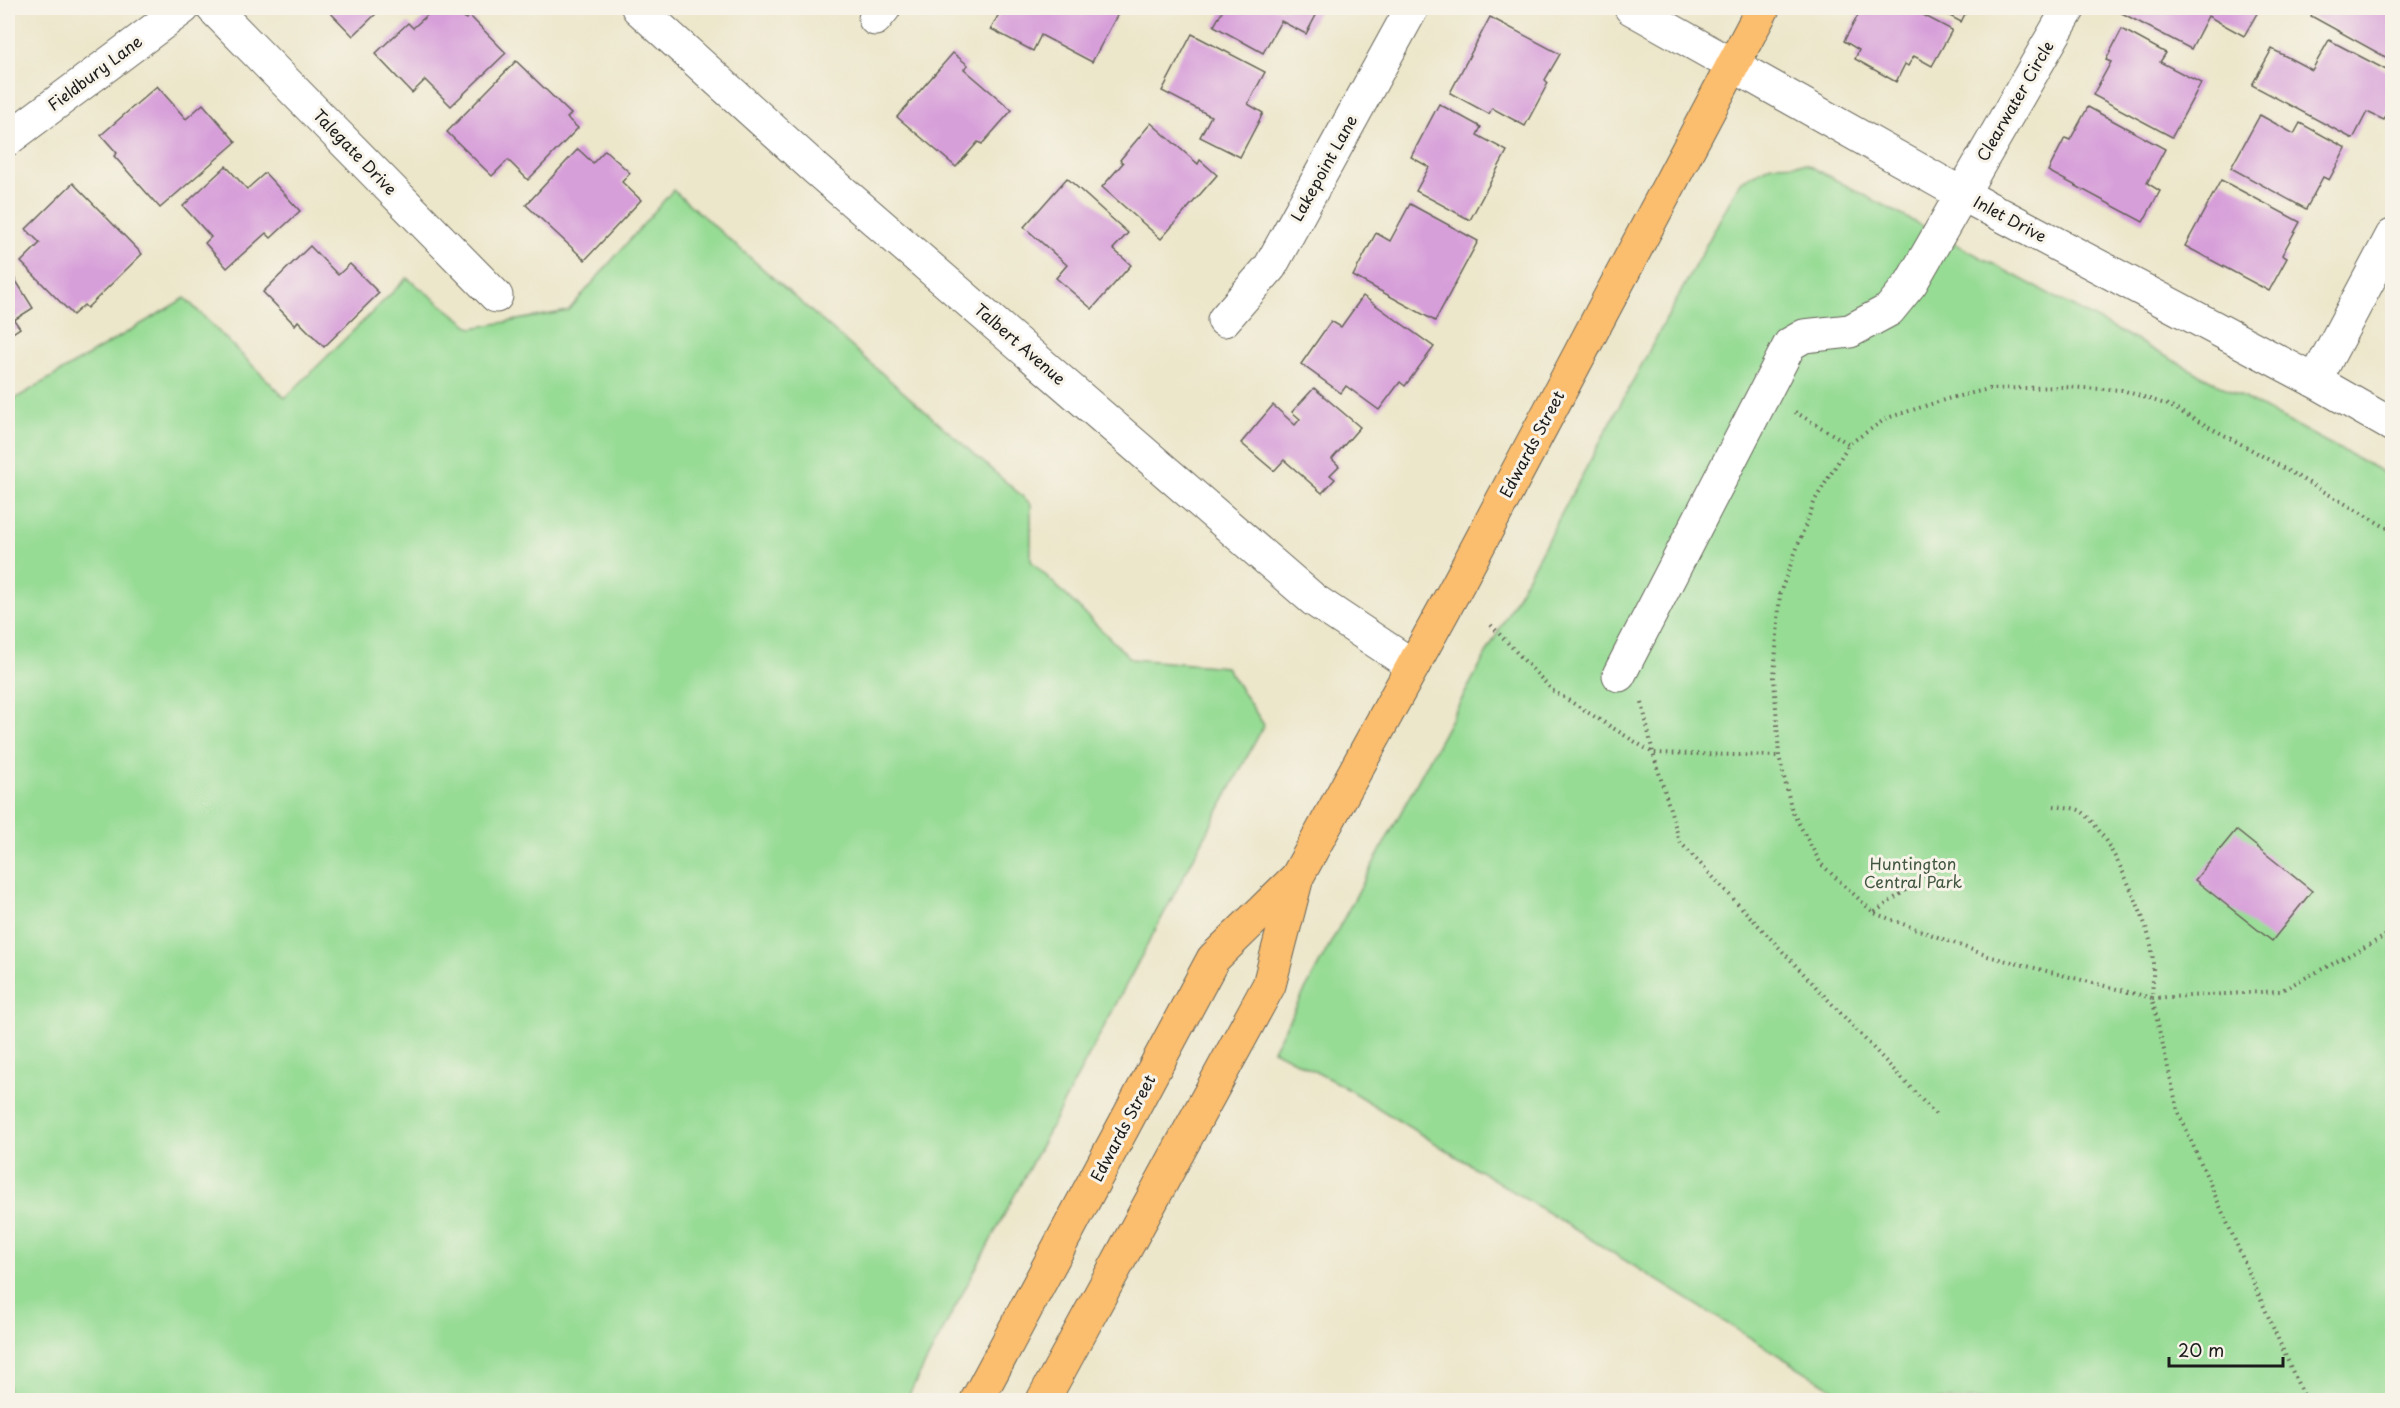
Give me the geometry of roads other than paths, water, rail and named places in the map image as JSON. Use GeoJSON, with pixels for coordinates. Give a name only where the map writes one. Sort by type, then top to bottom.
{"type":"FeatureCollection","features":[{"type":"Feature","properties":{"kind":"main road","name":"Edwards Street"},"geometry":{"type":"LineString","coordinates":[[1042,1401],[1269,985],[1296,877],[1413,666],[1763,8]]}},
{"type":"Feature","properties":{"kind":"main road","name":"Edwards Street"},"geometry":{"type":"LineString","coordinates":[[977,1401],[1213,959],[1296,877]]}},
{"type":"Feature","properties":{"kind":"street","name":"Fieldbury Lane"},"geometry":{"type":"LineString","coordinates":[[8,139],[183,8]]}},
{"type":"Feature","properties":{"kind":"street","name":"Talegate Drive"},"geometry":{"type":"LineString","coordinates":[[213,8],[496,296]]}},
{"type":"Feature","properties":{"kind":"street","name":"Talbert Avenue"},"geometry":{"type":"LineString","coordinates":[[638,8],[816,169],[1314,600],[1413,666]]}},
{"type":"Feature","properties":{"kind":"street","name":"Lakepoint Lane"},"geometry":{"type":"LineString","coordinates":[[1224,320],[1270,267],[1412,8]]}},
{"type":"Feature","properties":{"kind":"street","name":"Inlet Drive"},"geometry":{"type":"LineString","coordinates":[[1631,8],[1962,194],[2392,424]]}},
{"type":"Feature","properties":{"kind":"street","name":"Clearwater Circle"},"geometry":{"type":"LineString","coordinates":[[1619,675],[1790,344],[1804,336],[1850,331],[1889,310],[1911,283],[2069,8]]}},
{"type":"Feature","properties":{"kind":"street"},"geometry":{"type":"LineString","coordinates":[[2314,381],[2392,236]]}},
{"type":"Feature","properties":{"kind":"park label","name":"Huntington Central Park"},"geometry":{"type":"Point","coordinates":[1913,873]}}]}
